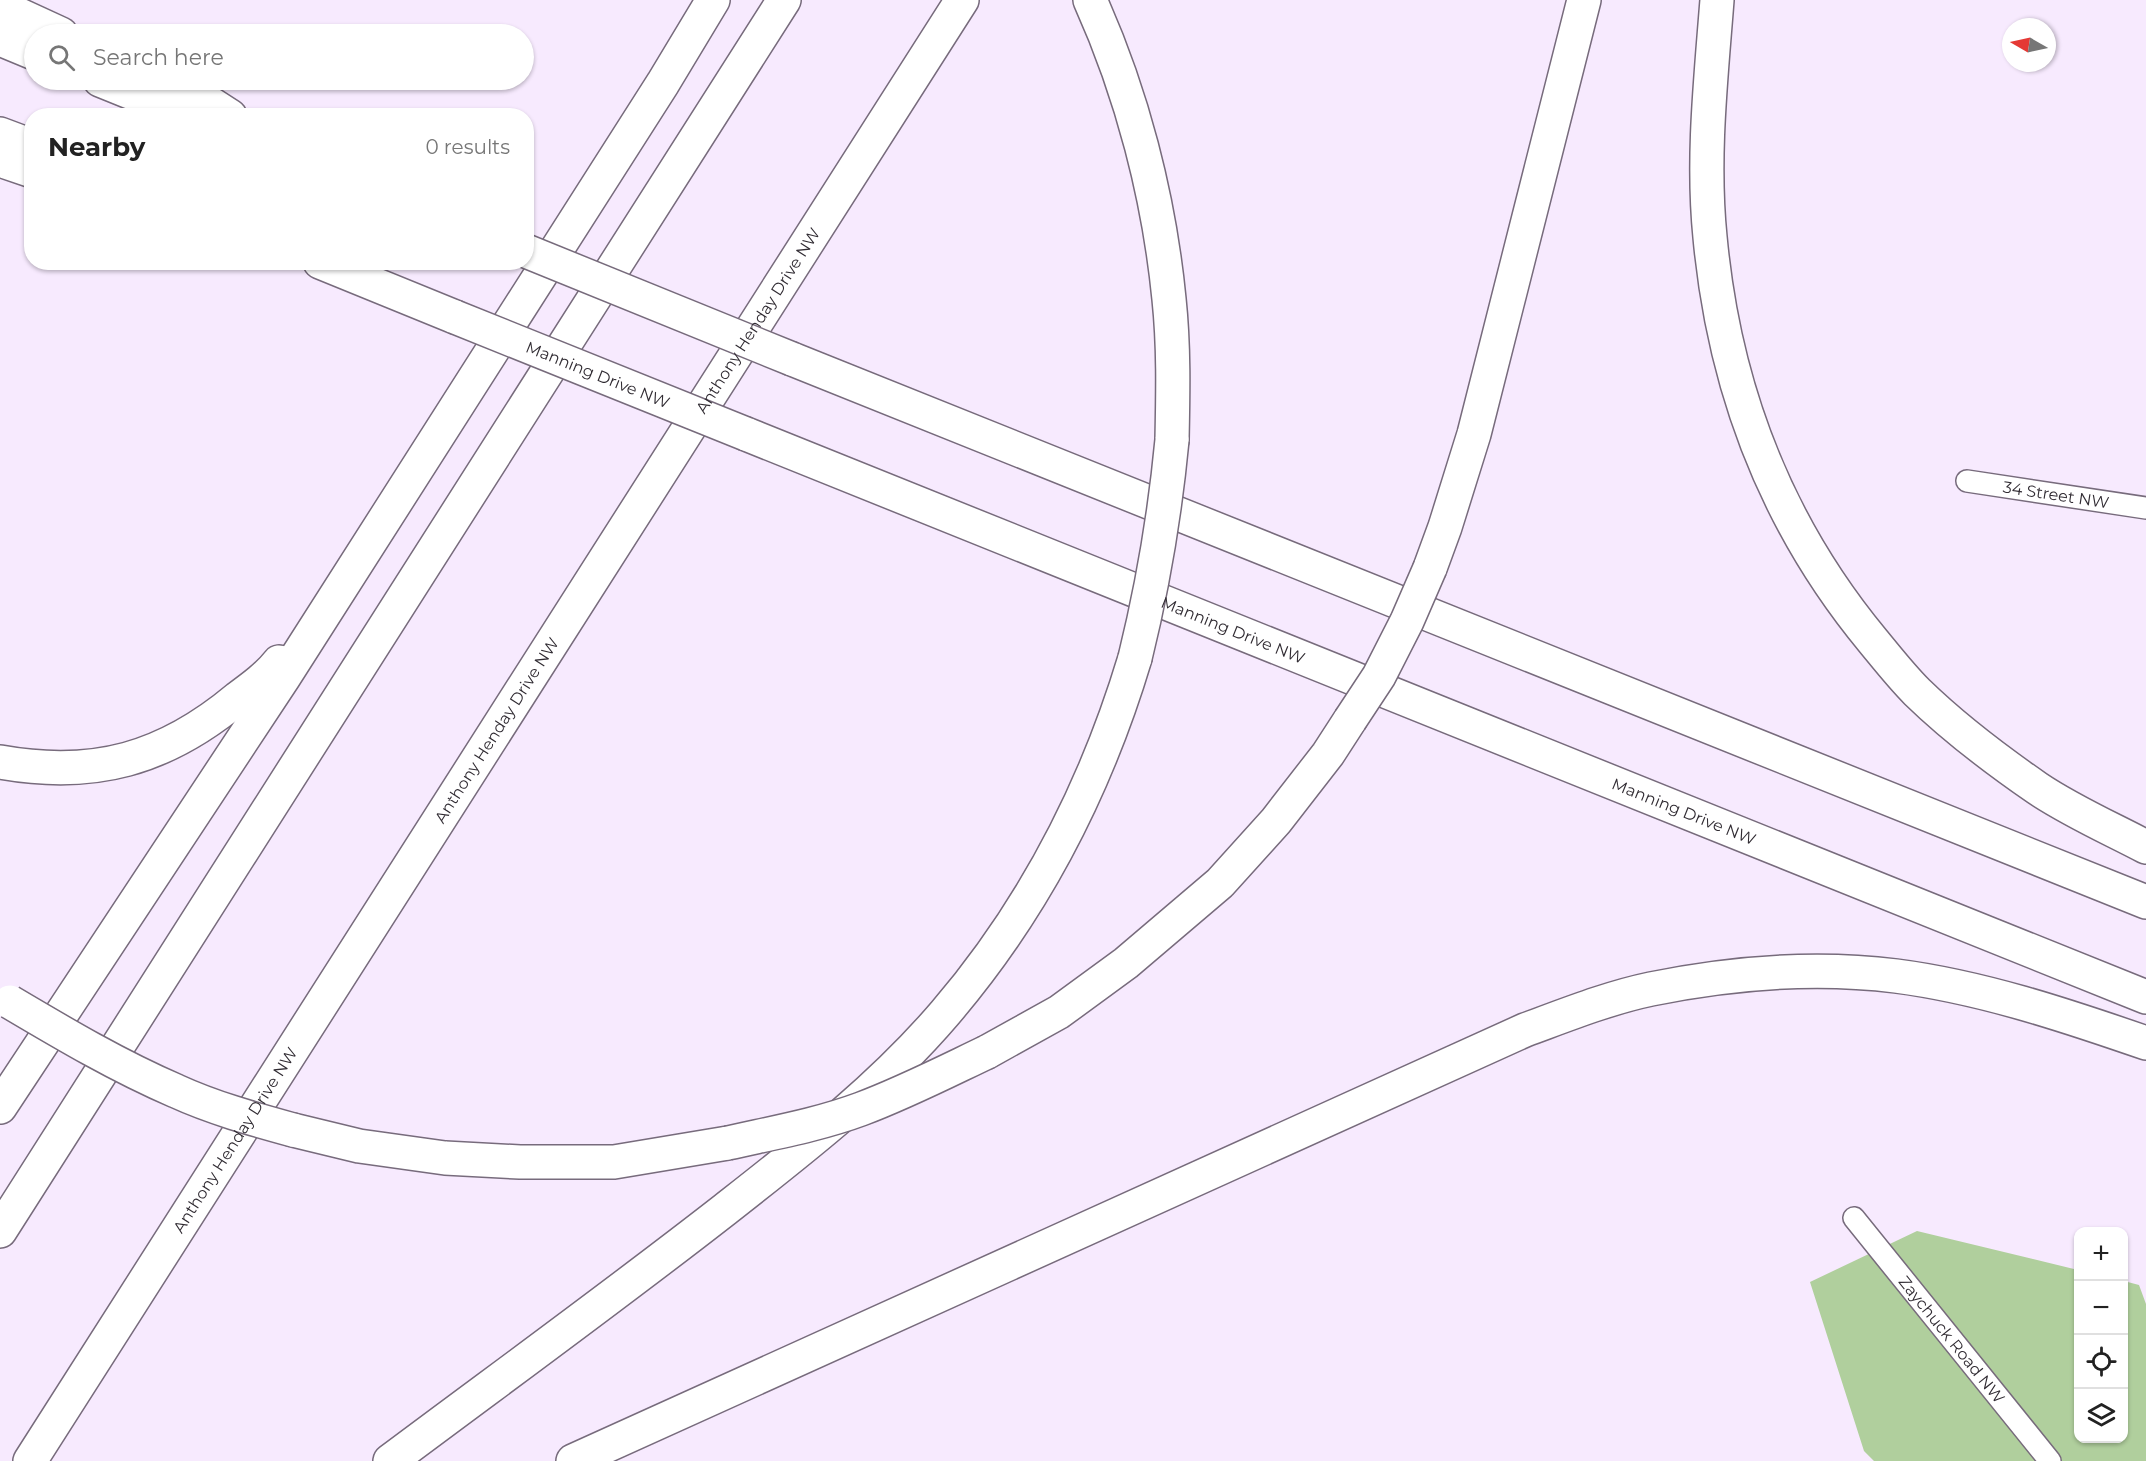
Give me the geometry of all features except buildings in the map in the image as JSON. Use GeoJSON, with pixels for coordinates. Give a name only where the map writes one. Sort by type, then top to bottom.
{"type":"FeatureCollection","features":[{"type":"Feature","properties":{"kind":"highway"},"geometry":{"type":"LineString","coordinates":[[663,83],[697,0]]}},
{"type":"Feature","properties":{"kind":"highway"},"geometry":{"type":"LineString","coordinates":[[0,1107],[345,582],[663,83],[712,0]]}},
{"type":"Feature","properties":{"kind":"highway"},"geometry":{"type":"LineString","coordinates":[[0,1231],[784,0]]}},
{"type":"Feature","properties":{"kind":"highway","name":"Anthony Henday Drive NW"},"geometry":{"type":"LineString","coordinates":[[30,1461],[962,0]]}},
{"type":"Feature","properties":{"kind":"highway"},"geometry":{"type":"LineString","coordinates":[[390,1461],[685,1240],[855,1105],[903,1060],[988,960],[1039,882],[1063,840],[1092,779],[1118,713],[1135,658],[1158,556],[1172,440],[1173,370],[1169,299],[1159,227],[1145,160],[1130,109],[1113,57],[1090,0]]}},
{"type":"Feature","properties":{"kind":"highway"},"geometry":{"type":"LineString","coordinates":[[5,998],[84,1045],[176,1091],[229,1112],[359,1146],[445,1158],[520,1162],[614,1161],[728,1143],[793,1129],[860,1109],[899,1093],[987,1052],[1059,1012],[1116,970],[1220,883],[1276,820],[1328,754],[1379,676],[1407,621],[1430,568],[1474,434],[1584,0]]}},
{"type":"Feature","properties":{"kind":"highway"},"geometry":{"type":"LineString","coordinates":[[1717,0],[1707,186],[1709,235],[1717,297],[1728,355],[1742,403],[1758,449],[1782,501],[1813,559],[1846,608],[1915,690],[1956,728],[2040,790],[2146,847]]}},
{"type":"Feature","properties":{"kind":"highway"},"geometry":{"type":"LineString","coordinates":[[0,6],[39,24]]}},
{"type":"Feature","properties":{"kind":"highway"},"geometry":{"type":"LineString","coordinates":[[0,39],[24,49]]}},
{"type":"Feature","properties":{"kind":"highway"},"geometry":{"type":"LineString","coordinates":[[125,90],[169,108]]}},
{"type":"Feature","properties":{"kind":"highway"},"geometry":{"type":"LineString","coordinates":[[178,90],[214,108]]}},
{"type":"Feature","properties":{"kind":"highway"},"geometry":{"type":"LineString","coordinates":[[0,134],[24,143]]}},
{"type":"Feature","properties":{"kind":"highway"},"geometry":{"type":"LineString","coordinates":[[0,160],[24,168]]}},
{"type":"Feature","properties":{"kind":"highway"},"geometry":{"type":"LineString","coordinates":[[534,254],[2146,902]]}},
{"type":"Feature","properties":{"kind":"highway","name":"Manning Drive NW"},"geometry":{"type":"LineString","coordinates":[[340,270],[2146,997]]}},
{"type":"Feature","properties":{"kind":"highway"},"geometry":{"type":"LineString","coordinates":[[0,762],[30,767],[72,768],[116,762],[158,750],[191,734],[273,670],[345,582]]}},
{"type":"Feature","properties":{"kind":"highway"},"geometry":{"type":"LineString","coordinates":[[573,1461],[1525,1030],[1586,1008],[1649,990],[1726,976],[1801,972],[1848,972],[1896,976],[2012,1000],[2146,1043]]}},
{"type":"Feature","properties":{"kind":"street","name":"34 Street NW"},"geometry":{"type":"LineString","coordinates":[[1967,481],[2146,508]]}},
{"type":"Feature","properties":{"kind":"street","name":"Zaychuck Road NW"},"geometry":{"type":"LineString","coordinates":[[1854,1218],[2050,1461]]}},
{"type":"Feature","properties":{"kind":"green space"},"geometry":{"type":"Polygon","coordinates":[[[1917,1231],[2074,1269],[2074,1443],[2128,1443],[2128,1282],[2139,1285],[2146,1304],[2146,1461],[1874,1461],[1864,1451],[1810,1282],[1917,1231]]]}}]}
